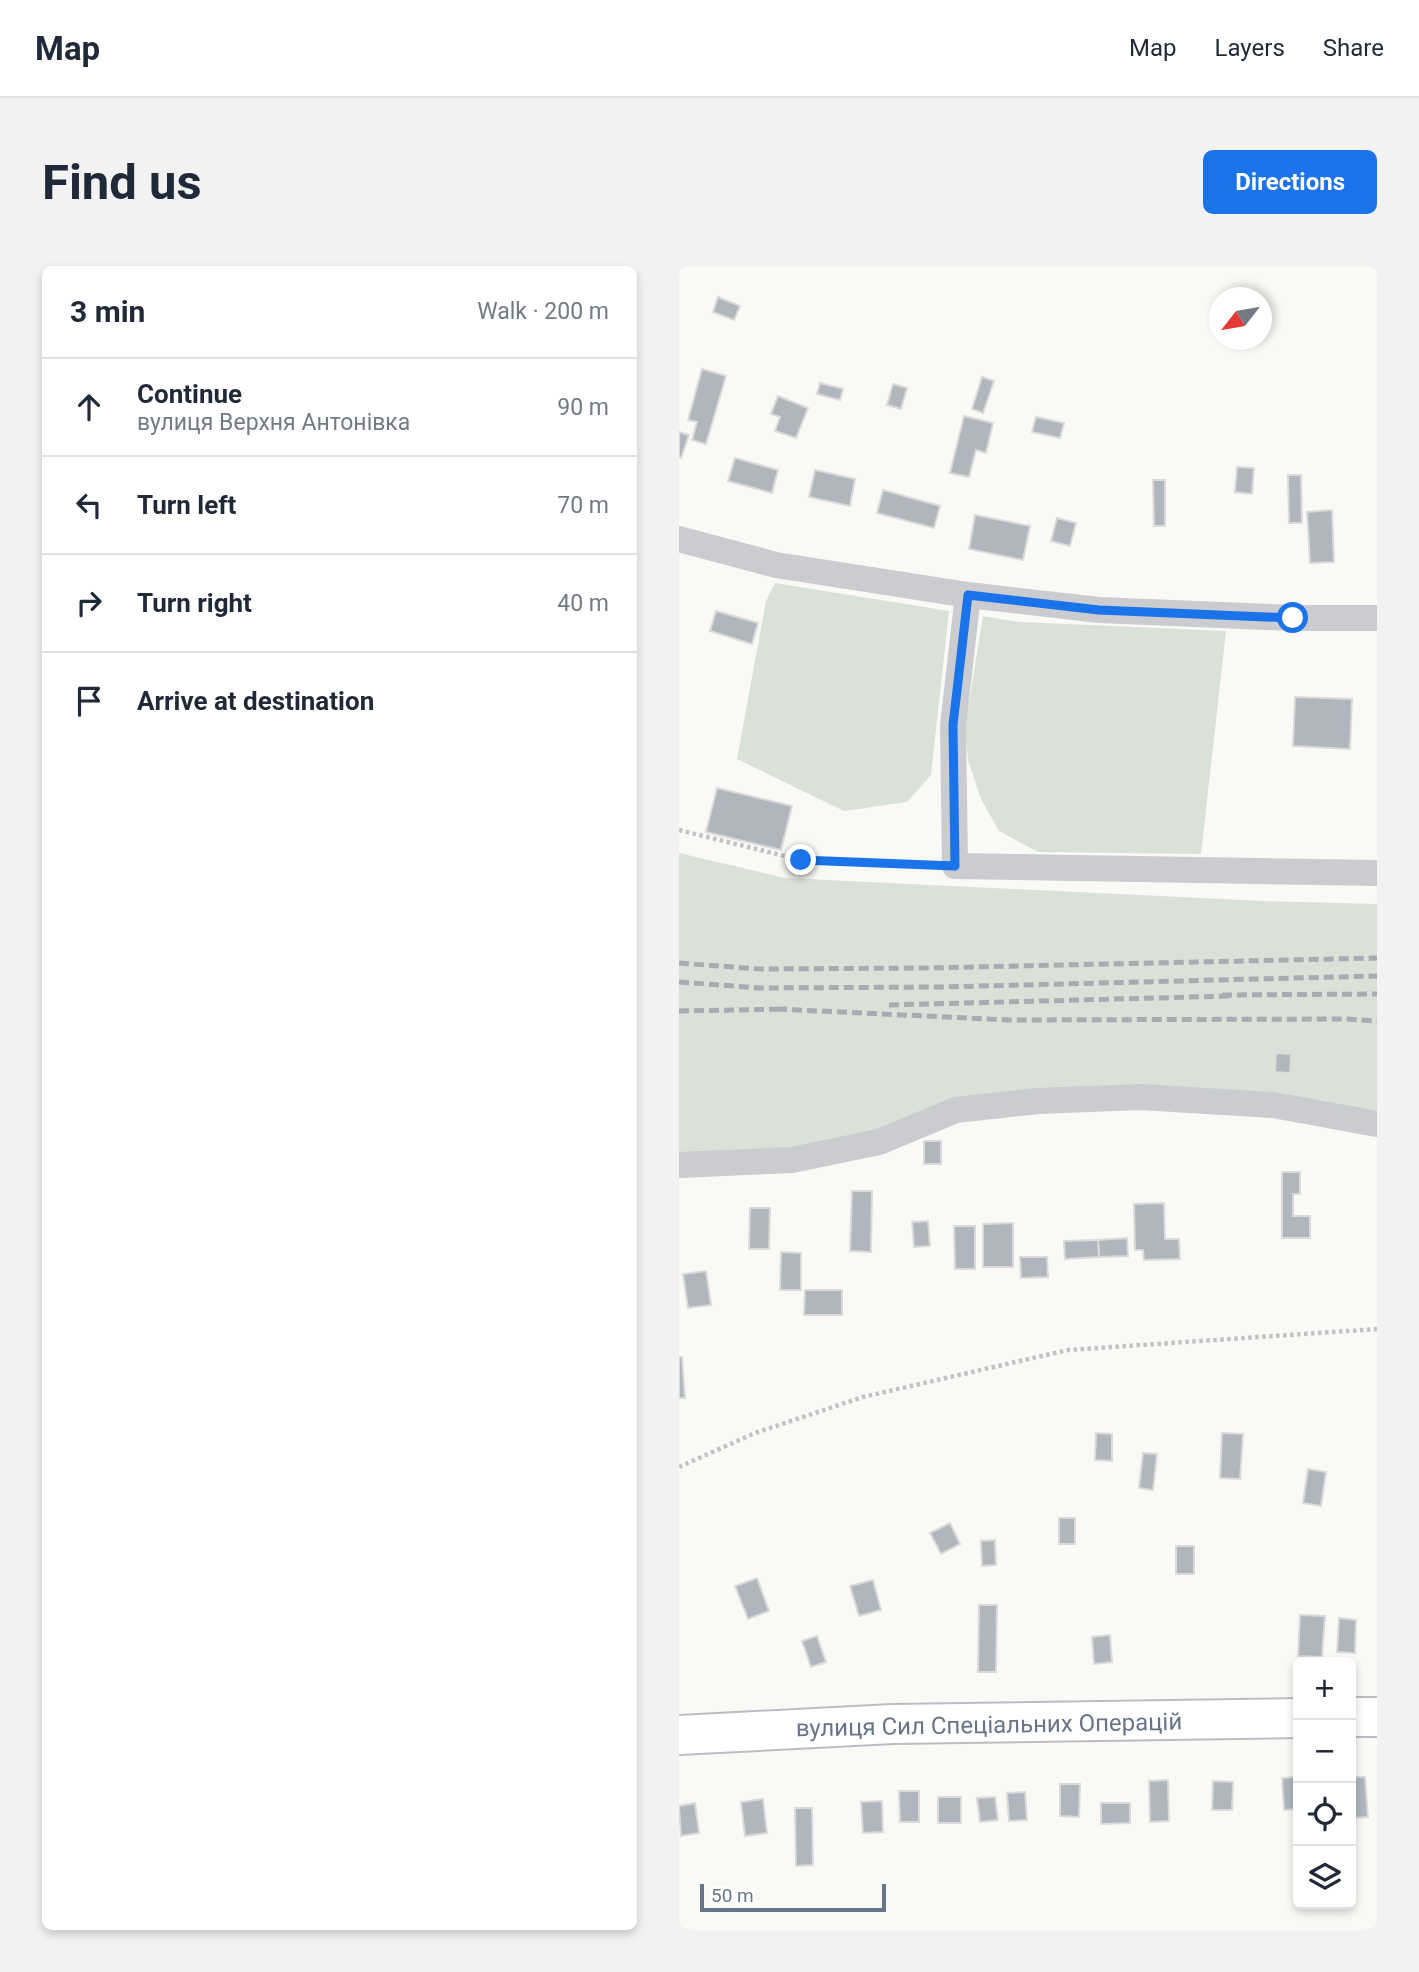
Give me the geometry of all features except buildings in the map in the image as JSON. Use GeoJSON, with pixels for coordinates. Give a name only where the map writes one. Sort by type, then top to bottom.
{"type":"FeatureCollection","features":[{"type":"Feature","properties":{"kind":"main road"},"geometry":{"type":"LineString","coordinates":[[1356,1717],[1377,1717]]}},
{"type":"Feature","properties":{"kind":"main road","name":"вулиця Сил Спеціальних Операцій"},"geometry":{"type":"LineString","coordinates":[[679,1735],[893,1724],[1293,1718]]}},
{"type":"Feature","properties":{"kind":"street"},"geometry":{"type":"LineString","coordinates":[[679,539],[776,565],[968,595],[1099,610],[1293,618],[1377,618]]}},
{"type":"Feature","properties":{"kind":"street"},"geometry":{"type":"LineString","coordinates":[[968,595],[953,725],[955,866],[1377,873]]}},
{"type":"Feature","properties":{"kind":"street"},"geometry":{"type":"LineString","coordinates":[[679,1165],[792,1160],[879,1142],[956,1110],[1038,1101],[1141,1097],[1273,1105],[1377,1124]]}},
{"type":"Feature","properties":{"kind":"path"},"geometry":{"type":"LineString","coordinates":[[679,830],[801,860],[955,866]]}},
{"type":"Feature","properties":{"kind":"path"},"geometry":{"type":"LineString","coordinates":[[679,1466],[754,1433],[863,1397],[1068,1350],[1377,1329]]}},
{"type":"Feature","properties":{"kind":"shaded area"},"geometry":{"type":"Polygon","coordinates":[[[775,583],[949,611],[931,775],[907,802],[844,811],[737,759],[766,601],[775,583]]]}},
{"type":"Feature","properties":{"kind":"shaded area"},"geometry":{"type":"Polygon","coordinates":[[[983,616],[1020,622],[1226,631],[1201,854],[1038,852],[999,831],[981,799],[968,760],[965,727],[983,616]]]}},
{"type":"Feature","properties":{"kind":"shaded area"},"geometry":{"type":"Polygon","coordinates":[[[679,853],[785,878],[1377,904],[1377,1118],[1037,1095],[877,1138],[792,1154],[679,1158],[679,853]]]}},
{"type":"Feature","properties":{"kind":"railway"},"geometry":{"type":"LineString","coordinates":[[679,963],[759,969],[928,968],[1377,958]]}},
{"type":"Feature","properties":{"kind":"railway"},"geometry":{"type":"LineString","coordinates":[[679,982],[759,988],[941,987],[1377,976]]}},
{"type":"Feature","properties":{"kind":"railway"},"geometry":{"type":"LineString","coordinates":[[1222,995],[1377,994]]}},
{"type":"Feature","properties":{"kind":"railway"},"geometry":{"type":"LineString","coordinates":[[889,1005],[1231,996]]}},
{"type":"Feature","properties":{"kind":"railway"},"geometry":{"type":"LineString","coordinates":[[777,1009],[1010,1020],[1377,1021]]}},
{"type":"Feature","properties":{"kind":"railway"},"geometry":{"type":"LineString","coordinates":[[679,1011],[787,1009]]}},
{"type":"Feature","properties":{"kind":"route"},"geometry":{"type":"LineString","coordinates":[[801,860],[955,866],[953,725],[968,595],[1099,610],[1293,618]]}}]}
